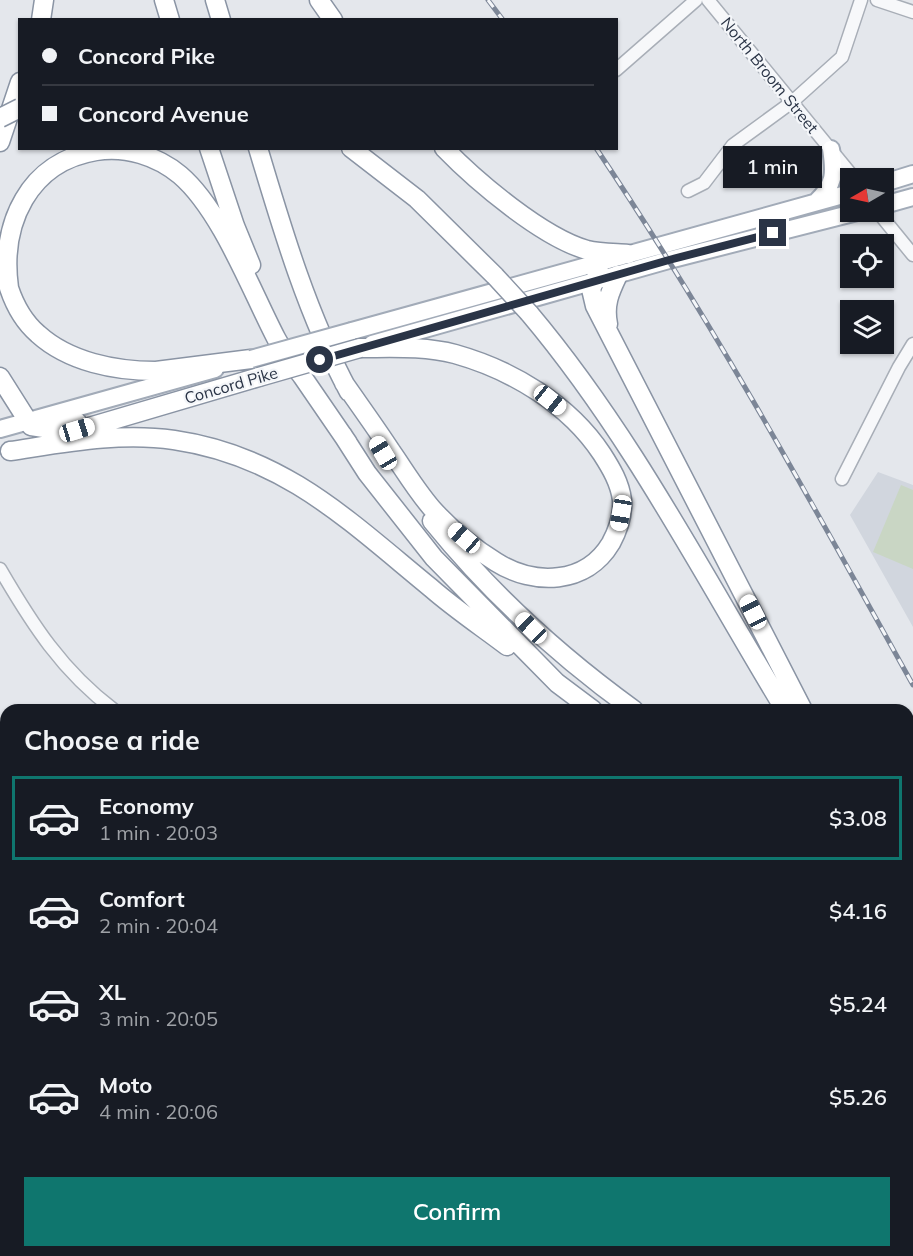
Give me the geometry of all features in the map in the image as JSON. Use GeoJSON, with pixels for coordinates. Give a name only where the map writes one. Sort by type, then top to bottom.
{"type":"FeatureCollection","features":[{"type":"Feature","properties":{"kind":"highway"},"geometry":{"type":"LineString","coordinates":[[41,18],[44,0]]}},
{"type":"Feature","properties":{"kind":"highway"},"geometry":{"type":"LineString","coordinates":[[164,0],[169,18]]}},
{"type":"Feature","properties":{"kind":"highway"},"geometry":{"type":"LineString","coordinates":[[215,0],[220,18]]}},
{"type":"Feature","properties":{"kind":"highway"},"geometry":{"type":"LineString","coordinates":[[319,0],[332,18]]}},
{"type":"Feature","properties":{"kind":"highway"},"geometry":{"type":"LineString","coordinates":[[0,142],[18,88]]}},
{"type":"Feature","properties":{"kind":"highway"},"geometry":{"type":"LineString","coordinates":[[0,118],[18,109]]}},
{"type":"Feature","properties":{"kind":"highway"},"geometry":{"type":"LineString","coordinates":[[98,150],[70,157],[58,163],[39,177],[17,203],[7,228],[4,244],[5,272],[21,316],[48,342],[80,358],[115,368],[156,371],[251,359]]}},
{"type":"Feature","properties":{"kind":"highway"},"geometry":{"type":"LineString","coordinates":[[118,150],[139,153],[159,161],[180,175],[203,202],[237,261],[278,341],[348,443]]}},
{"type":"Feature","properties":{"kind":"highway"},"geometry":{"type":"LineString","coordinates":[[210,150],[235,226],[269,305],[310,384],[367,473],[434,558],[556,683]]}},
{"type":"Feature","properties":{"kind":"highway"},"geometry":{"type":"LineString","coordinates":[[259,150],[304,293],[344,383],[398,476],[473,570],[531,628],[626,704]]}},
{"type":"Feature","properties":{"kind":"highway"},"geometry":{"type":"LineString","coordinates":[[354,150],[417,199],[495,276],[529,313],[576,371],[623,438],[781,704]]}},
{"type":"Feature","properties":{"kind":"highway"},"geometry":{"type":"LineString","coordinates":[[446,150],[492,192],[555,236],[587,250],[628,254]]}},
{"type":"Feature","properties":{"kind":"highway"},"geometry":{"type":"LineString","coordinates":[[618,275],[608,295],[606,314],[618,351]]}},
{"type":"Feature","properties":{"kind":"highway"},"geometry":{"type":"LineString","coordinates":[[596,276],[591,289],[595,306],[800,704]]}},
{"type":"Feature","properties":{"kind":"highway"},"geometry":{"type":"LineString","coordinates":[[344,383],[435,513],[478,550],[497,563],[514,572],[546,578],[561,578],[573,575],[594,563],[605,553],[618,529],[622,501],[616,478],[598,448],[581,427],[550,400],[513,376],[453,354],[423,349],[360,348]]}},
{"type":"Feature","properties":{"kind":"highway","name":"Concord Pike"},"geometry":{"type":"LineString","coordinates":[[5,452],[360,348]]}},
{"type":"Feature","properties":{"kind":"highway"},"geometry":{"type":"LineString","coordinates":[[0,377],[31,426],[44,428],[144,410]]}},
{"type":"Feature","properties":{"kind":"highway"},"geometry":{"type":"LineString","coordinates":[[5,452],[89,440],[145,438],[173,440],[216,449],[271,469],[324,503],[376,542],[433,590],[584,704]]}},
{"type":"Feature","properties":{"kind":"main road"},"geometry":{"type":"LineString","coordinates":[[816,202],[826,192],[833,178],[831,149]]}},
{"type":"Feature","properties":{"kind":"main road"},"geometry":{"type":"LineString","coordinates":[[894,180],[913,174]]}},
{"type":"Feature","properties":{"kind":"main road","name":"Concord Pike"},"geometry":{"type":"LineString","coordinates":[[0,429],[840,196]]}},
{"type":"Feature","properties":{"kind":"main road"},"geometry":{"type":"LineString","coordinates":[[894,202],[913,197]]}},
{"type":"Feature","properties":{"kind":"main road"},"geometry":{"type":"LineString","coordinates":[[596,276],[840,206]]}},
{"type":"Feature","properties":{"kind":"main road","name":"Concord Pike"},"geometry":{"type":"LineString","coordinates":[[360,348],[484,313],[596,276],[618,275],[840,216]]}},
{"type":"Feature","properties":{"kind":"street"},"geometry":{"type":"LineString","coordinates":[[618,68],[696,0]]}},
{"type":"Feature","properties":{"kind":"street","name":"North Broom Street"},"geometry":{"type":"LineString","coordinates":[[708,0],[846,168]]}},
{"type":"Feature","properties":{"kind":"street"},"geometry":{"type":"LineString","coordinates":[[688,191],[704,183],[733,145],[792,102],[842,57],[861,0]]}},
{"type":"Feature","properties":{"kind":"street"},"geometry":{"type":"LineString","coordinates":[[877,0],[913,12]]}},
{"type":"Feature","properties":{"kind":"street"},"geometry":{"type":"LineString","coordinates":[[886,222],[913,255]]}},
{"type":"Feature","properties":{"kind":"street"},"geometry":{"type":"LineString","coordinates":[[842,479],[913,344]]}},
{"type":"Feature","properties":{"kind":"street"},"geometry":{"type":"LineString","coordinates":[[0,569],[30,620],[49,646],[93,694],[106,704]]}},
{"type":"Feature","properties":{"kind":"shaded area"},"geometry":{"type":"Polygon","coordinates":[[[878,472],[913,485],[913,627],[850,515],[878,472]]]}},
{"type":"Feature","properties":{"kind":"green space"},"geometry":{"type":"Polygon","coordinates":[[[901,485],[913,490],[913,569],[873,552],[901,485]]]}},
{"type":"Feature","properties":{"kind":"railway"},"geometry":{"type":"LineString","coordinates":[[488,0],[502,18]]}},
{"type":"Feature","properties":{"kind":"railway"},"geometry":{"type":"LineString","coordinates":[[597,150],[721,346],[913,685]]}},
{"type":"Feature","properties":{"kind":"route"},"geometry":{"type":"LineString","coordinates":[[320,360],[669,260],[773,233]]}}]}
